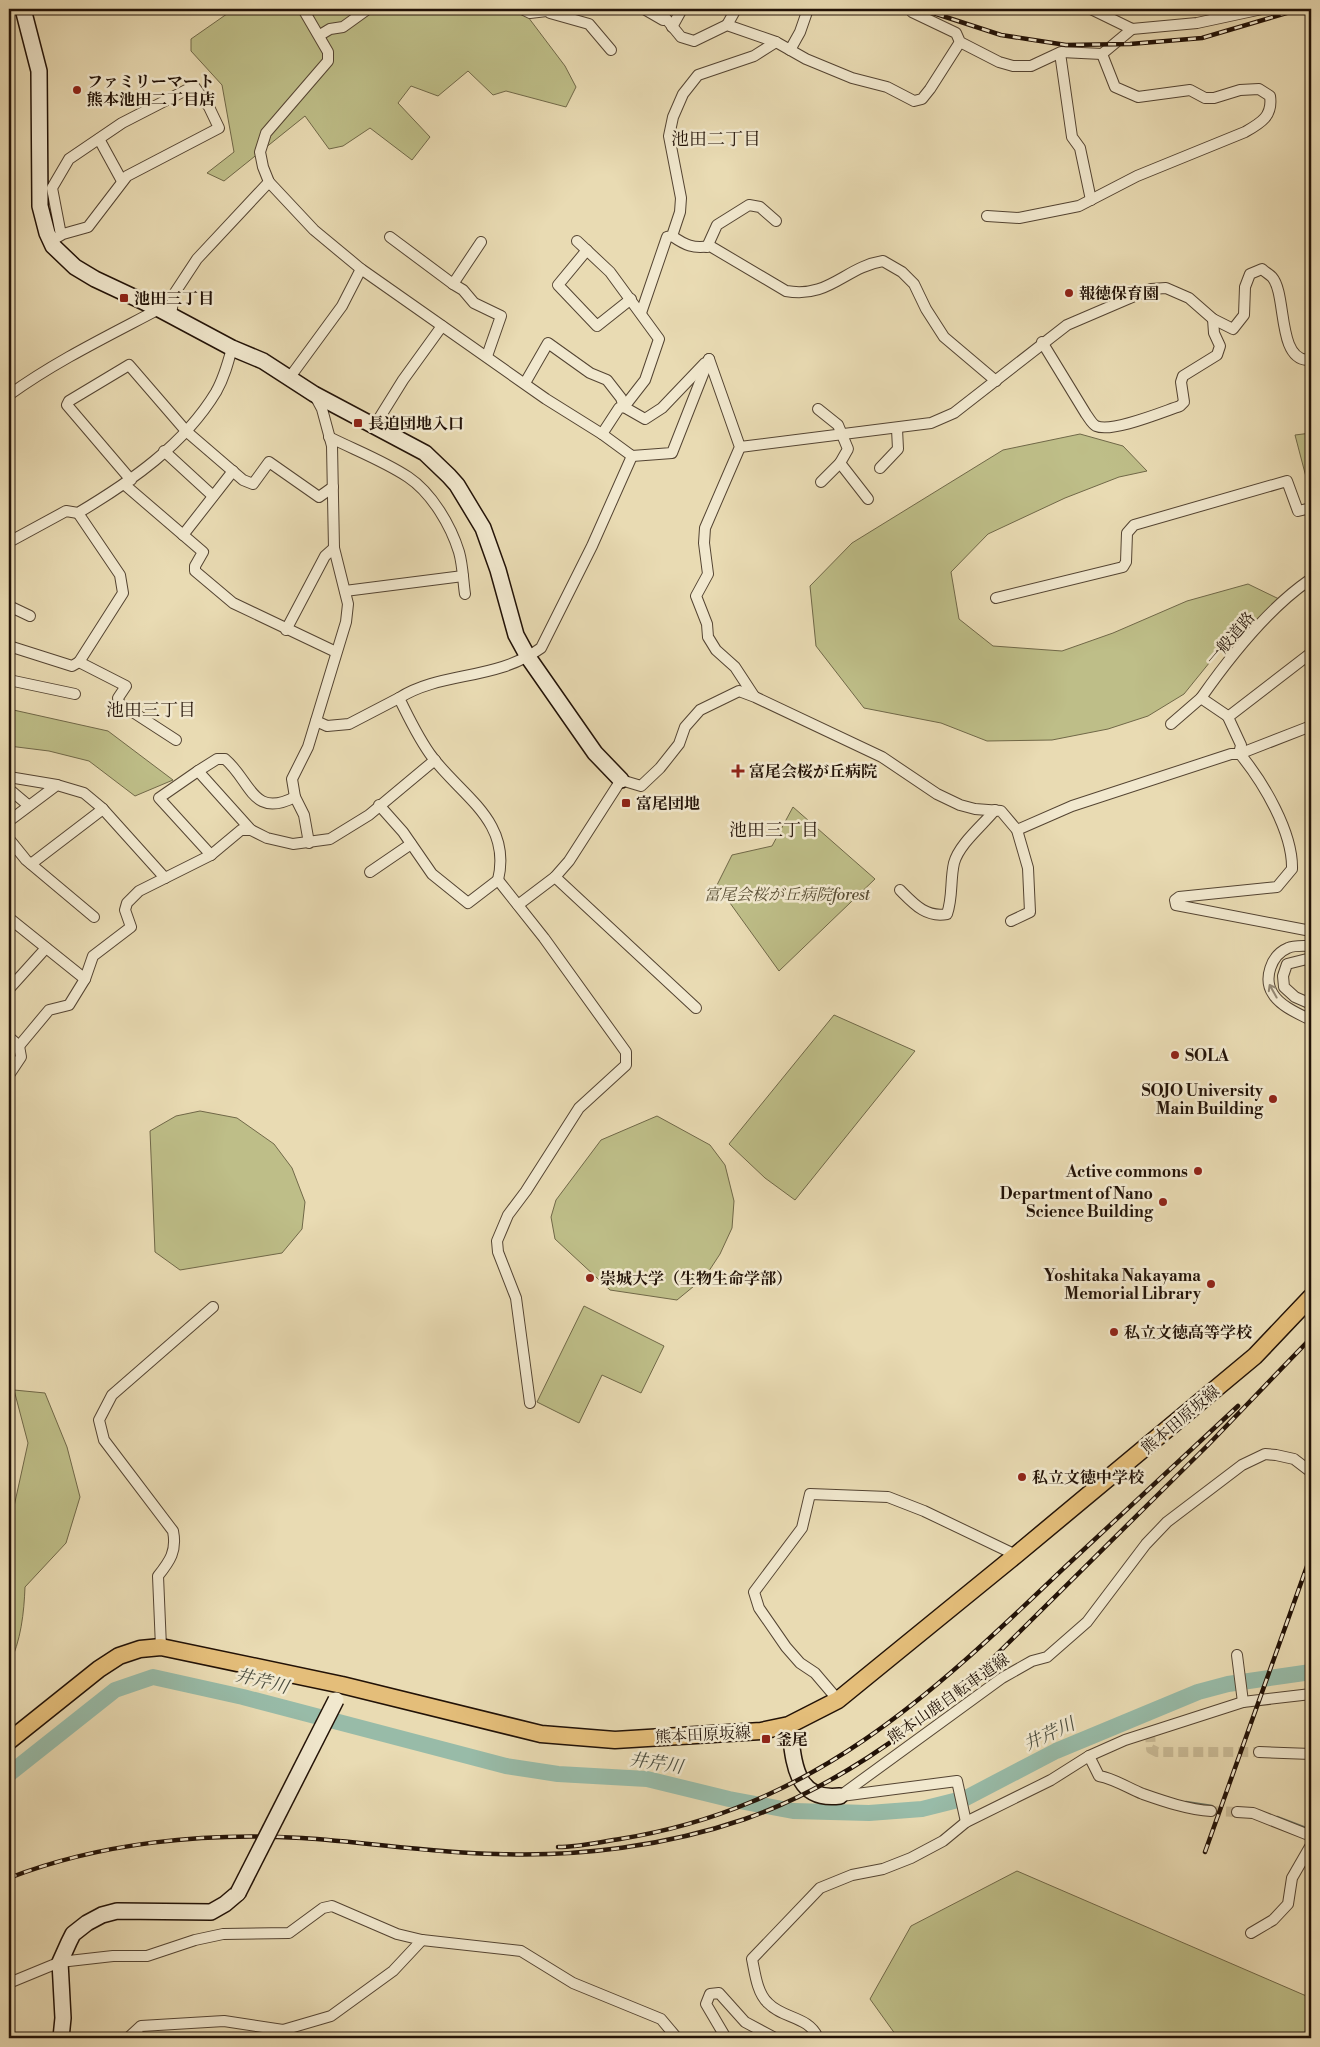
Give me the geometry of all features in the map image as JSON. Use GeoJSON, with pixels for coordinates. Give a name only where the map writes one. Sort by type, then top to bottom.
{"type":"FeatureCollection","features":[{"type":"Feature","properties":{"kind":"main road","name":"熊本田原坂線"},"geometry":{"type":"LineString","coordinates":[[9,1741],[98,1669],[119,1656],[140,1649],[161,1647],[339,1692],[550,1735],[615,1740],[761,1731],[789,1725],[838,1700],[1016,1555],[1256,1356],[1311,1297]]}},
{"type":"Feature","properties":{"kind":"street"},"geometry":{"type":"LineString","coordinates":[[23,9],[39,71],[40,206],[64,258],[75,267],[232,348],[263,361],[314,394],[425,453],[458,485],[483,528],[498,570],[516,636],[528,657],[595,754],[621,780],[641,786],[660,768],[679,744],[685,726],[700,710],[739,691],[882,757],[945,798],[976,809],[1001,811],[1017,830],[1028,868],[1030,912],[1012,921]]}},
{"type":"Feature","properties":{"kind":"street"},"geometry":{"type":"LineString","coordinates":[[303,9],[320,35],[328,52],[328,62],[266,133],[260,152],[262,168],[269,182],[314,230],[361,269],[546,399],[602,434],[632,456],[672,453],[709,359]]}},
{"type":"Feature","properties":{"kind":"street"},"geometry":{"type":"LineString","coordinates":[[320,35],[330,29],[343,27],[368,9]]}},
{"type":"Feature","properties":{"kind":"street"},"geometry":{"type":"LineString","coordinates":[[522,9],[530,13],[554,11],[589,24],[611,50]]}},
{"type":"Feature","properties":{"kind":"street"},"geometry":{"type":"LineString","coordinates":[[644,9],[672,27]]}},
{"type":"Feature","properties":{"kind":"street"},"geometry":{"type":"LineString","coordinates":[[658,9],[681,37],[694,41],[727,25],[736,9]]}},
{"type":"Feature","properties":{"kind":"street"},"geometry":{"type":"LineString","coordinates":[[672,27],[682,9]]}},
{"type":"Feature","properties":{"kind":"street"},"geometry":{"type":"LineString","coordinates":[[790,50],[800,32],[808,9]]}},
{"type":"Feature","properties":{"kind":"street"},"geometry":{"type":"LineString","coordinates":[[913,9],[912,12],[956,33],[960,42],[999,62],[1014,66],[1031,66],[1060,53],[1102,54],[1132,29]]}},
{"type":"Feature","properties":{"kind":"street"},"geometry":{"type":"LineString","coordinates":[[1091,9],[1132,29],[1197,23],[1262,9]]}},
{"type":"Feature","properties":{"kind":"street"},"geometry":{"type":"LineString","coordinates":[[727,25],[776,42],[852,78],[887,87],[914,101],[922,99],[930,90],[960,42]]}},
{"type":"Feature","properties":{"kind":"street"},"geometry":{"type":"LineString","coordinates":[[672,236],[680,212],[681,198],[669,136],[673,117],[683,94],[698,75],[754,56],[776,42]]}},
{"type":"Feature","properties":{"kind":"street"},"geometry":{"type":"LineString","coordinates":[[1060,53],[1072,138],[1080,148],[1091,200]]}},
{"type":"Feature","properties":{"kind":"street"},"geometry":{"type":"LineString","coordinates":[[987,216],[1019,218],[1078,206],[1137,176],[1245,132],[1261,123],[1269,114],[1270,96],[1259,89],[1240,90],[1214,98],[1205,98],[1190,90],[1138,97],[1125,93],[1115,87],[1102,54]]}},
{"type":"Feature","properties":{"kind":"street"},"geometry":{"type":"LineString","coordinates":[[194,86],[209,107],[219,128],[127,176],[88,228],[56,238],[52,188],[69,159],[122,123],[194,86]]}},
{"type":"Feature","properties":{"kind":"street"},"geometry":{"type":"LineString","coordinates":[[99,139],[122,181]]}},
{"type":"Feature","properties":{"kind":"street"},"geometry":{"type":"LineString","coordinates":[[9,395],[65,359],[165,312],[174,294],[197,259],[269,182]]}},
{"type":"Feature","properties":{"kind":"street"},"geometry":{"type":"LineString","coordinates":[[706,247],[717,225],[749,206],[760,207],[776,221]]}},
{"type":"Feature","properties":{"kind":"street"},"geometry":{"type":"LineString","coordinates":[[672,236],[686,246],[706,247],[739,262],[786,291],[798,293],[814,292],[866,263],[883,261],[914,284],[926,310],[944,337],[996,381]]}},
{"type":"Feature","properties":{"kind":"street"},"geometry":{"type":"LineString","coordinates":[[641,312],[667,237],[672,236]]}},
{"type":"Feature","properties":{"kind":"street"},"geometry":{"type":"LineString","coordinates":[[390,237],[463,290],[474,303],[500,316],[487,356]]}},
{"type":"Feature","properties":{"kind":"street"},"geometry":{"type":"LineString","coordinates":[[577,241],[610,272],[660,339],[645,380],[624,407],[620,408],[602,434]]}},
{"type":"Feature","properties":{"kind":"street"},"geometry":{"type":"LineString","coordinates":[[453,284],[481,242]]}},
{"type":"Feature","properties":{"kind":"street"},"geometry":{"type":"LineString","coordinates":[[587,250],[558,285],[597,326],[631,299]]}},
{"type":"Feature","properties":{"kind":"street"},"geometry":{"type":"LineString","coordinates":[[290,377],[342,306],[361,269]]}},
{"type":"Feature","properties":{"kind":"street"},"geometry":{"type":"LineString","coordinates":[[740,447],[842,436],[932,423],[954,413],[1042,342],[1067,325],[1151,289],[1166,288],[1189,298],[1213,319],[1233,329],[1244,315],[1245,287],[1250,274],[1262,269],[1272,277],[1278,292],[1287,337],[1296,356],[1299,359],[1307,360],[1311,356]]}},
{"type":"Feature","properties":{"kind":"street"},"geometry":{"type":"LineString","coordinates":[[1042,342],[1086,414],[1094,425],[1103,428],[1180,406],[1184,402],[1181,382],[1183,376],[1217,355],[1220,346],[1214,333],[1213,319]]}},
{"type":"Feature","properties":{"kind":"street"},"geometry":{"type":"LineString","coordinates":[[374,425],[403,380],[442,326]]}},
{"type":"Feature","properties":{"kind":"street"},"geometry":{"type":"LineString","coordinates":[[525,383],[548,343],[590,373],[607,380],[621,398],[624,407],[645,419],[662,408],[709,359]]}},
{"type":"Feature","properties":{"kind":"street"},"geometry":{"type":"LineString","coordinates":[[9,542],[66,511],[78,513],[128,482],[164,451],[186,430],[216,392],[232,348]]}},
{"type":"Feature","properties":{"kind":"street"},"geometry":{"type":"LineString","coordinates":[[709,359],[740,447],[705,528],[704,542],[708,574],[696,596],[706,624],[708,637],[716,650],[735,667],[755,697]]}},
{"type":"Feature","properties":{"kind":"street"},"geometry":{"type":"LineString","coordinates":[[333,487],[319,497],[269,462],[253,484],[243,480],[186,430],[128,365],[69,401],[67,405],[128,482],[203,552],[195,566],[195,571],[233,603],[286,630],[336,652]]}},
{"type":"Feature","properties":{"kind":"street"},"geometry":{"type":"LineString","coordinates":[[309,843],[304,815],[295,797],[292,779],[308,747],[346,622],[348,604],[334,548],[332,446],[322,409],[314,394]]}},
{"type":"Feature","properties":{"kind":"street"},"geometry":{"type":"LineString","coordinates":[[818,409],[838,425],[848,449],[840,463],[821,482]]}},
{"type":"Feature","properties":{"kind":"street"},"geometry":{"type":"LineString","coordinates":[[880,468],[898,449],[897,429]]}},
{"type":"Feature","properties":{"kind":"street"},"geometry":{"type":"LineString","coordinates":[[329,437],[408,477],[422,489],[437,508],[451,532],[459,553],[465,594]]}},
{"type":"Feature","properties":{"kind":"street"},"geometry":{"type":"LineString","coordinates":[[164,451],[214,496]]}},
{"type":"Feature","properties":{"kind":"street"},"geometry":{"type":"LineString","coordinates":[[316,721],[327,726],[349,724],[429,685],[492,672],[528,657],[541,648],[592,546],[632,456]]}},
{"type":"Feature","properties":{"kind":"street"},"geometry":{"type":"LineString","coordinates":[[840,463],[868,499]]}},
{"type":"Feature","properties":{"kind":"street"},"geometry":{"type":"LineString","coordinates":[[183,535],[233,471]]}},
{"type":"Feature","properties":{"kind":"street"},"geometry":{"type":"LineString","coordinates":[[996,598],[1123,567],[1126,562],[1127,532],[1134,525],[1287,481],[1298,511],[1311,508]]}},
{"type":"Feature","properties":{"kind":"street"},"geometry":{"type":"LineString","coordinates":[[9,646],[72,666],[79,662],[124,594],[120,574],[78,513]]}},
{"type":"Feature","properties":{"kind":"street"},"geometry":{"type":"LineString","coordinates":[[286,630],[325,556],[334,548]]}},
{"type":"Feature","properties":{"kind":"street"},"geometry":{"type":"LineString","coordinates":[[345,591],[463,576]]}},
{"type":"Feature","properties":{"kind":"street","name":"一般道路"},"geometry":{"type":"LineString","coordinates":[[1171,724],[1201,698],[1230,656],[1292,592],[1308,581],[1311,582]]}},
{"type":"Feature","properties":{"kind":"street"},"geometry":{"type":"LineString","coordinates":[[9,606],[30,616]]}},
{"type":"Feature","properties":{"kind":"street"},"geometry":{"type":"LineString","coordinates":[[1228,717],[1311,653]]}},
{"type":"Feature","properties":{"kind":"street"},"geometry":{"type":"LineString","coordinates":[[79,662],[126,686],[118,698],[120,702],[176,740]]}},
{"type":"Feature","properties":{"kind":"street"},"geometry":{"type":"LineString","coordinates":[[9,680],[75,694]]}},
{"type":"Feature","properties":{"kind":"street"},"geometry":{"type":"LineString","coordinates":[[379,805],[411,844],[432,874],[468,903],[498,880],[502,862],[496,833],[483,813],[435,760],[399,698]]}},
{"type":"Feature","properties":{"kind":"street"},"geometry":{"type":"LineString","coordinates":[[1201,698],[1228,717],[1241,745],[1239,754]]}},
{"type":"Feature","properties":{"kind":"street"},"geometry":{"type":"LineString","coordinates":[[1017,830],[1112,792],[1231,754],[1239,754],[1311,726]]}},
{"type":"Feature","properties":{"kind":"street"},"geometry":{"type":"LineString","coordinates":[[1239,754],[1250,767],[1281,822],[1289,842],[1292,869],[1277,886],[1179,897],[1175,900],[1176,905],[1311,931]]}},
{"type":"Feature","properties":{"kind":"street"},"geometry":{"type":"LineString","coordinates":[[210,855],[160,798],[198,771],[217,759],[225,759],[233,766],[257,798],[266,804],[281,804],[295,797]]}},
{"type":"Feature","properties":{"kind":"street"},"geometry":{"type":"LineString","coordinates":[[19,1046],[49,1010],[69,1006],[85,979],[94,956],[131,927],[125,910],[127,903],[139,891],[210,855],[241,830],[251,830],[282,842],[309,843],[330,839],[369,815],[435,760]]}},
{"type":"Feature","properties":{"kind":"street"},"geometry":{"type":"LineString","coordinates":[[198,771],[251,830]]}},
{"type":"Feature","properties":{"kind":"street"},"geometry":{"type":"LineString","coordinates":[[9,777],[57,785],[84,793],[103,809],[165,878]]}},
{"type":"Feature","properties":{"kind":"street"},"geometry":{"type":"LineString","coordinates":[[518,905],[555,877],[569,862],[621,780]]}},
{"type":"Feature","properties":{"kind":"street"},"geometry":{"type":"LineString","coordinates":[[9,821],[57,785]]}},
{"type":"Feature","properties":{"kind":"street"},"geometry":{"type":"LineString","coordinates":[[9,789],[28,805]]}},
{"type":"Feature","properties":{"kind":"street"},"geometry":{"type":"LineString","coordinates":[[30,864],[103,809]]}},
{"type":"Feature","properties":{"kind":"street"},"geometry":{"type":"LineString","coordinates":[[900,890],[921,910],[936,916],[947,914],[951,901],[954,861],[966,843],[995,810]]}},
{"type":"Feature","properties":{"kind":"street"},"geometry":{"type":"LineString","coordinates":[[9,839],[30,864],[94,918]]}},
{"type":"Feature","properties":{"kind":"street"},"geometry":{"type":"LineString","coordinates":[[370,872],[411,844]]}},
{"type":"Feature","properties":{"kind":"street"},"geometry":{"type":"LineString","coordinates":[[555,877],[696,1008]]}},
{"type":"Feature","properties":{"kind":"street"},"geometry":{"type":"LineString","coordinates":[[498,880],[626,1052],[626,1065],[579,1108],[526,1192],[508,1215],[497,1241],[498,1252],[516,1298],[530,1403]]}},
{"type":"Feature","properties":{"kind":"street"},"geometry":{"type":"LineString","coordinates":[[9,918],[85,979]]}},
{"type":"Feature","properties":{"kind":"street"},"geometry":{"type":"LineString","coordinates":[[1311,946],[1288,948],[1278,956],[1271,966],[1268,979],[1272,994],[1284,1004],[1311,1020]]}},
{"type":"Feature","properties":{"kind":"street"},"geometry":{"type":"LineString","coordinates":[[9,989],[46,948]]}},
{"type":"Feature","properties":{"kind":"street"},"geometry":{"type":"LineString","coordinates":[[1311,958],[1287,964],[1283,976],[1284,987],[1295,997],[1311,1004]]}},
{"type":"Feature","properties":{"kind":"street"},"geometry":{"type":"LineString","coordinates":[[9,1038],[19,1046],[21,1057],[9,1076]]}},
{"type":"Feature","properties":{"kind":"street"},"geometry":{"type":"LineString","coordinates":[[161,1647],[158,1576],[171,1561],[175,1540],[173,1531],[104,1440],[99,1420],[112,1395],[213,1307]]}},
{"type":"Feature","properties":{"kind":"street","name":"熊本山鹿自転車道線"},"geometry":{"type":"LineString","coordinates":[[840,1796],[1002,1678],[1032,1661],[1047,1657],[1086,1622],[1146,1544],[1167,1522],[1242,1465],[1265,1454],[1276,1455],[1294,1459],[1311,1472]]}},
{"type":"Feature","properties":{"kind":"street"},"geometry":{"type":"LineString","coordinates":[[838,1700],[815,1673],[800,1662],[786,1647],[759,1608],[754,1592],[802,1528],[810,1494],[888,1497],[924,1511],[1016,1555]]}},
{"type":"Feature","properties":{"kind":"street"},"geometry":{"type":"LineString","coordinates":[[1237,1655],[1243,1702]]}},
{"type":"Feature","properties":{"kind":"street"},"geometry":{"type":"LineString","coordinates":[[61,2038],[63,2018],[60,1962],[73,1934],[102,1915],[136,1910],[211,1912],[225,1904],[238,1892],[339,1692]]}},
{"type":"Feature","properties":{"kind":"street"},"geometry":{"type":"LineString","coordinates":[[818,2038],[814,2028],[768,2004],[756,1979],[752,1959],[820,1888],[852,1875],[883,1869],[912,1858],[943,1841],[966,1822],[1051,1780],[1090,1756],[1125,1740],[1243,1702],[1311,1694]]}},
{"type":"Feature","properties":{"kind":"street"},"geometry":{"type":"LineString","coordinates":[[789,1725],[796,1773],[805,1786],[822,1796],[840,1796],[957,1781],[966,1822]]}},
{"type":"Feature","properties":{"kind":"street"},"geometry":{"type":"LineString","coordinates":[[1259,1752],[1311,1754]]}},
{"type":"Feature","properties":{"kind":"street"},"geometry":{"type":"LineString","coordinates":[[1090,1756],[1099,1776],[1111,1778],[1142,1794],[1200,1810],[1211,1811]]}},
{"type":"Feature","properties":{"kind":"street"},"geometry":{"type":"LineString","coordinates":[[1237,1812],[1253,1813],[1306,1834],[1311,1834]]}},
{"type":"Feature","properties":{"kind":"street"},"geometry":{"type":"LineString","coordinates":[[1251,1933],[1273,1920],[1288,1904],[1292,1878],[1311,1844]]}},
{"type":"Feature","properties":{"kind":"street"},"geometry":{"type":"LineString","coordinates":[[9,1983],[60,1962],[114,1956],[147,1956],[195,1940],[223,1934],[289,1933],[323,1908],[332,1906],[397,1934],[422,1940],[521,1951],[573,1984],[661,2019],[677,2038]]}},
{"type":"Feature","properties":{"kind":"street"},"geometry":{"type":"LineString","coordinates":[[128,2038],[142,2026],[224,2021],[283,2030],[330,2016],[393,1971],[422,1940]]}},
{"type":"Feature","properties":{"kind":"street"},"geometry":{"type":"LineString","coordinates":[[726,2038],[706,2004],[710,1994],[719,1993],[745,2022],[775,2038]]}},
{"type":"Feature","properties":{"kind":"green space"},"geometry":{"type":"Polygon","coordinates":[[[234,9],[522,9],[565,66],[576,87],[566,107],[506,91],[493,95],[468,71],[438,96],[411,86],[398,103],[430,137],[412,160],[370,128],[343,146],[329,149],[305,116],[224,181],[207,173],[234,152],[222,85],[191,51],[191,39],[234,9]]]}},
{"type":"Feature","properties":{"kind":"green space"},"geometry":{"type":"Polygon","coordinates":[[[1311,433],[1311,496],[1295,435],[1311,433]]]}},
{"type":"Feature","properties":{"kind":"green space"},"geometry":{"type":"Polygon","coordinates":[[[1080,434],[1123,446],[1147,471],[1119,477],[1065,498],[988,534],[951,572],[959,619],[993,646],[1062,651],[1113,633],[1187,601],[1248,584],[1279,599],[1257,620],[1231,636],[1184,694],[1148,716],[1108,729],[1052,740],[987,741],[941,723],[864,708],[816,646],[810,586],[852,543],[1003,450],[1080,434]]]}},
{"type":"Feature","properties":{"kind":"green space"},"geometry":{"type":"Polygon","coordinates":[[[9,709],[108,731],[173,780],[135,796],[89,761],[49,751],[9,746],[9,709]]]}},
{"type":"Feature","properties":{"kind":"green space","name":"富尾会桜が丘病院forest"},"geometry":{"type":"Polygon","coordinates":[[[793,807],[875,879],[779,971],[717,885],[732,855],[772,846],[793,807]]]}},
{"type":"Feature","properties":{"kind":"green space"},"geometry":{"type":"Polygon","coordinates":[[[834,1015],[915,1051],[795,1200],[765,1178],[729,1144],[834,1015]]]}},
{"type":"Feature","properties":{"kind":"green space"},"geometry":{"type":"Polygon","coordinates":[[[200,1111],[237,1118],[274,1144],[292,1168],[305,1202],[302,1229],[282,1253],[180,1270],[155,1252],[150,1131],[176,1116],[200,1111]]]}},
{"type":"Feature","properties":{"kind":"green space"},"geometry":{"type":"Polygon","coordinates":[[[657,1116],[710,1145],[725,1165],[734,1201],[732,1228],[720,1254],[705,1277],[677,1300],[610,1290],[555,1239],[551,1217],[556,1200],[601,1140],[657,1116]]]}},
{"type":"Feature","properties":{"kind":"green space"},"geometry":{"type":"Polygon","coordinates":[[[584,1306],[664,1346],[641,1393],[602,1375],[579,1423],[537,1402],[584,1306]]]}},
{"type":"Feature","properties":{"kind":"green space"},"geometry":{"type":"Polygon","coordinates":[[[14,1390],[45,1393],[67,1447],[80,1497],[66,1543],[25,1587],[21,1627],[9,1665],[9,1520],[13,1511],[28,1443],[14,1390]]]}},
{"type":"Feature","properties":{"kind":"green space"},"geometry":{"type":"Polygon","coordinates":[[[1017,1871],[1311,1998],[1311,2038],[898,2038],[870,1999],[911,1926],[1017,1871]]]}},
{"type":"Feature","properties":{"kind":"waterway","name":"井芹川"},"geometry":{"type":"LineString","coordinates":[[9,1774],[115,1690],[153,1677],[243,1697],[506,1766],[558,1774],[647,1779],[729,1799],[793,1811],[869,1813],[922,1809],[966,1798],[1056,1751],[1198,1692],[1228,1684],[1311,1672]]}},
{"type":"Feature","properties":{"kind":"waterway"},"geometry":{"type":"LineString","coordinates":[[1186,1802],[1212,1806]]}},
{"type":"Feature","properties":{"kind":"waterway"},"geometry":{"type":"LineString","coordinates":[[1277,1817],[1306,1828]]}},
{"type":"Feature","properties":{"kind":"tunnel"},"geometry":{"type":"LineString","coordinates":[[1150,1732],[1151,1749],[1157,1752],[1259,1752]]}},
{"type":"Feature","properties":{"kind":"tunnel"},"geometry":{"type":"LineString","coordinates":[[1211,1811],[1237,1812]]}},
{"type":"Feature","properties":{"kind":"railway"},"geometry":{"type":"LineString","coordinates":[[921,9],[1001,35],[1066,45],[1130,44],[1202,38],[1300,9]]}},
{"type":"Feature","properties":{"kind":"railway"},"geometry":{"type":"LineString","coordinates":[[9,1878],[43,1866],[116,1848],[190,1839],[228,1837],[302,1838],[472,1853],[559,1854],[653,1843],[715,1828],[776,1807],[838,1776],[868,1757],[926,1717],[978,1673],[1209,1444],[1311,1338]]}},
{"type":"Feature","properties":{"kind":"railway"},"geometry":{"type":"LineString","coordinates":[[558,1847],[620,1839],[689,1824],[752,1802],[810,1774],[864,1740],[915,1702],[965,1660],[1238,1406]]}},
{"type":"Feature","properties":{"kind":"railway"},"geometry":{"type":"LineString","coordinates":[[1205,1852],[1311,1555]]}},
{"type":"Feature","properties":{"kind":"place","name":"ファミリーマート 熊本池田二丁目店"},"geometry":{"type":"Point","coordinates":[77,90]}},
{"type":"Feature","properties":{"kind":"place","name":"報徳保育園"},"geometry":{"type":"Point","coordinates":[1069,293]}},
{"type":"Feature","properties":{"kind":"place","name":"池田三丁目"},"geometry":{"type":"Point","coordinates":[124,298]}},
{"type":"Feature","properties":{"kind":"place","name":"長迫団地入口"},"geometry":{"type":"Point","coordinates":[358,423]}},
{"type":"Feature","properties":{"kind":"place","name":"富尾会桜が丘病院"},"geometry":{"type":"Point","coordinates":[738,771]}},
{"type":"Feature","properties":{"kind":"place","name":"富尾団地"},"geometry":{"type":"Point","coordinates":[626,803]}},
{"type":"Feature","properties":{"kind":"place","name":"SOLA"},"geometry":{"type":"Point","coordinates":[1175,1055]}},
{"type":"Feature","properties":{"kind":"place","name":"SOJO University Main Building"},"geometry":{"type":"Point","coordinates":[1273,1099]}},
{"type":"Feature","properties":{"kind":"place","name":"Active commons"},"geometry":{"type":"Point","coordinates":[1198,1171]}},
{"type":"Feature","properties":{"kind":"place","name":"Department of Nano Science Building"},"geometry":{"type":"Point","coordinates":[1163,1202]}},
{"type":"Feature","properties":{"kind":"place","name":"崇城大学（生物生命学部）"},"geometry":{"type":"Point","coordinates":[590,1278]}},
{"type":"Feature","properties":{"kind":"place","name":"Yoshitaka Nakayama Memorial Library"},"geometry":{"type":"Point","coordinates":[1211,1284]}},
{"type":"Feature","properties":{"kind":"place","name":"私立文徳高等学校"},"geometry":{"type":"Point","coordinates":[1114,1332]}},
{"type":"Feature","properties":{"kind":"place","name":"私立文徳中学校"},"geometry":{"type":"Point","coordinates":[1022,1477]}},
{"type":"Feature","properties":{"kind":"place","name":"釜尾"},"geometry":{"type":"Point","coordinates":[766,1739]}},
{"type":"Feature","properties":{"kind":"district","name":"池田二丁目"},"geometry":{"type":"Point","coordinates":[716,139]}},
{"type":"Feature","properties":{"kind":"district","name":"池田三丁目"},"geometry":{"type":"Point","coordinates":[151,710]}},
{"type":"Feature","properties":{"kind":"district","name":"池田三丁目"},"geometry":{"type":"Point","coordinates":[774,830]}}]}
